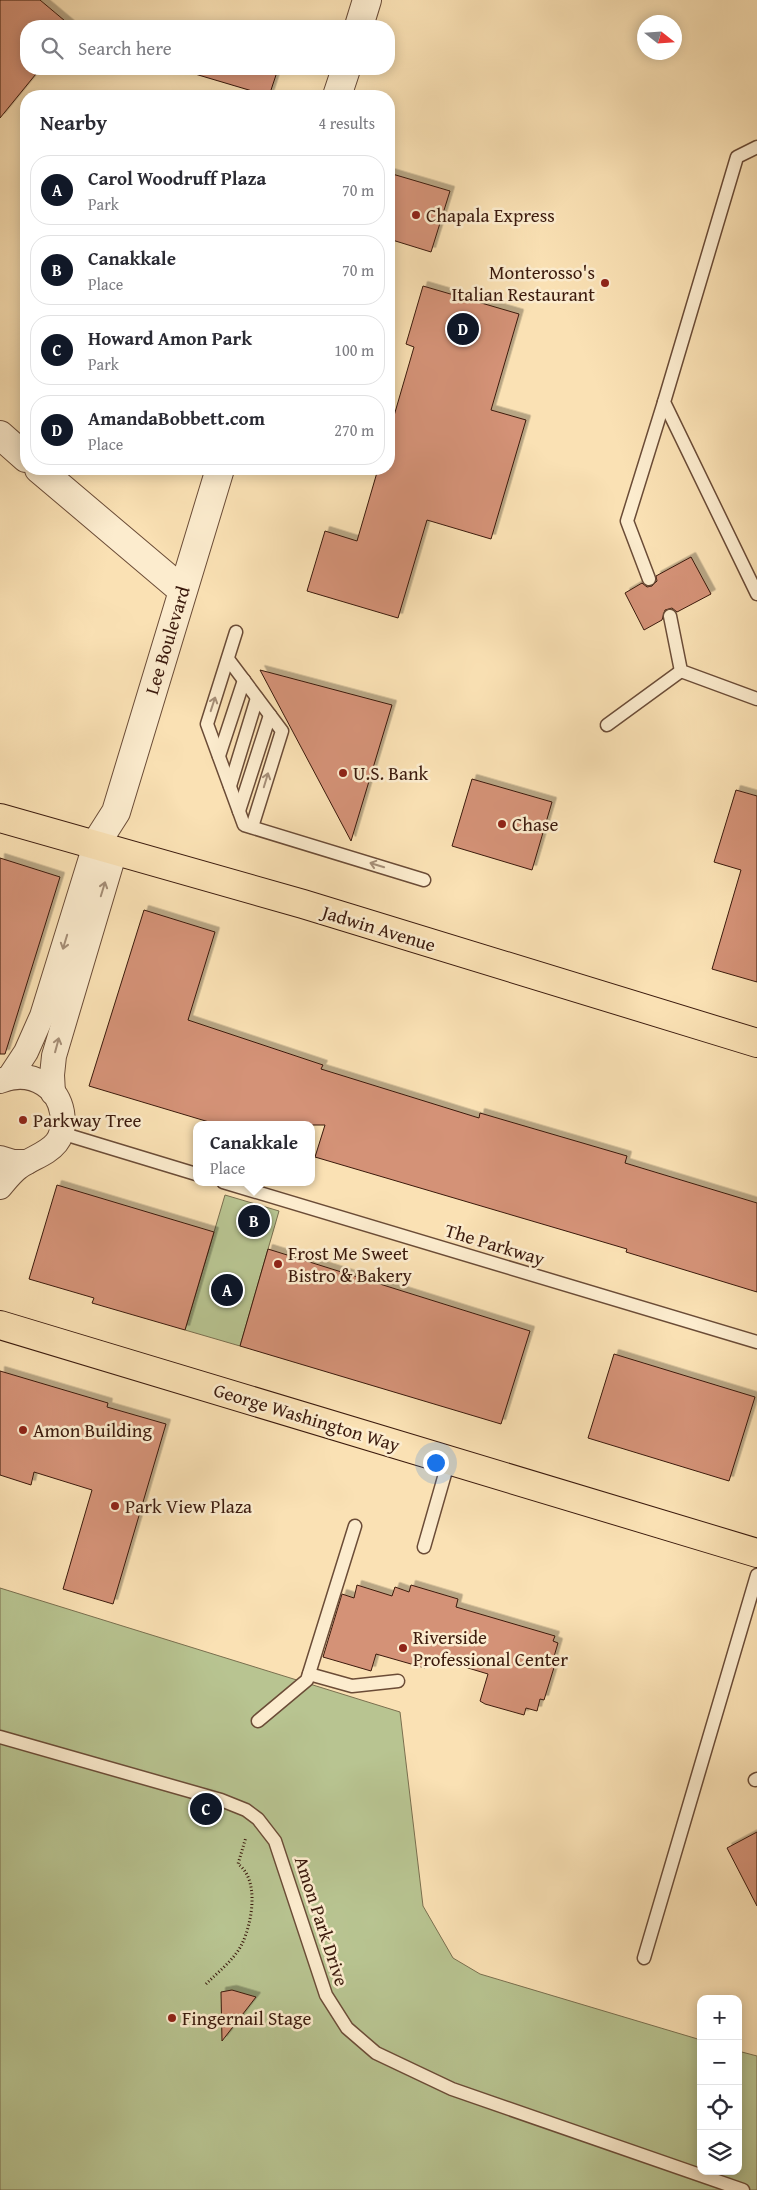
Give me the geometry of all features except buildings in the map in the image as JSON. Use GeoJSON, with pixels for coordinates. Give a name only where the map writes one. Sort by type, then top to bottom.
{"type":"FeatureCollection","features":[{"type":"Feature","properties":{"kind":"main road","name":"Jadwin Avenue"},"geometry":{"type":"LineString","coordinates":[[0,818],[312,907],[757,1043]]}},
{"type":"Feature","properties":{"kind":"main road","name":"George Washington Way"},"geometry":{"type":"LineString","coordinates":[[0,1325],[757,1553]]}},
{"type":"Feature","properties":{"kind":"street"},"geometry":{"type":"LineString","coordinates":[[361,20],[367,0]]}},
{"type":"Feature","properties":{"kind":"street"},"geometry":{"type":"LineString","coordinates":[[339,90],[344,75]]}},
{"type":"Feature","properties":{"kind":"street"},"geometry":{"type":"LineString","coordinates":[[0,435],[20,453]]}},
{"type":"Feature","properties":{"kind":"street"},"geometry":{"type":"LineString","coordinates":[[46,475],[182,590]]}},
{"type":"Feature","properties":{"kind":"street","name":"Lee Boulevard"},"geometry":{"type":"LineString","coordinates":[[61,1133],[63,1119],[60,1105],[54,1093],[52,1075],[56,1050],[105,848],[218,475]]}},
{"type":"Feature","properties":{"kind":"street","name":"Lee Boulevard"},"geometry":{"type":"LineString","coordinates":[[4,1080],[26,1052],[42,1016],[105,848]]}},
{"type":"Feature","properties":{"kind":"street","name":"Lee Boulevard"},"geometry":{"type":"LineString","coordinates":[[4,1080],[21,1076],[33,1078],[54,1093]]}},
{"type":"Feature","properties":{"kind":"street"},"geometry":{"type":"LineString","coordinates":[[0,1187],[8,1176],[27,1162],[48,1152],[61,1133]]}},
{"type":"Feature","properties":{"kind":"street"},"geometry":{"type":"LineString","coordinates":[[0,1158],[14,1162],[27,1162]]}},
{"type":"Feature","properties":{"kind":"lane"},"geometry":{"type":"LineString","coordinates":[[649,579],[627,521],[737,157],[757,147]]}},
{"type":"Feature","properties":{"kind":"lane"},"geometry":{"type":"LineString","coordinates":[[664,402],[757,594]]}},
{"type":"Feature","properties":{"kind":"lane"},"geometry":{"type":"LineString","coordinates":[[670,616],[681,671]]}},
{"type":"Feature","properties":{"kind":"lane"},"geometry":{"type":"LineString","coordinates":[[236,632],[207,724],[244,825],[424,880]]}},
{"type":"Feature","properties":{"kind":"lane"},"geometry":{"type":"LineString","coordinates":[[228,659],[282,731],[252,827]]}},
{"type":"Feature","properties":{"kind":"lane"},"geometry":{"type":"LineString","coordinates":[[681,671],[757,698]]}},
{"type":"Feature","properties":{"kind":"lane"},"geometry":{"type":"LineString","coordinates":[[607,725],[681,671]]}},
{"type":"Feature","properties":{"kind":"lane"},"geometry":{"type":"LineString","coordinates":[[219,756],[244,680]]}},
{"type":"Feature","properties":{"kind":"lane"},"geometry":{"type":"LineString","coordinates":[[230,786],[257,698]]}},
{"type":"Feature","properties":{"kind":"lane"},"geometry":{"type":"LineString","coordinates":[[238,811],[270,715]]}},
{"type":"Feature","properties":{"kind":"lane"},"geometry":{"type":"LineString","coordinates":[[61,1133],[193,1173]]}},
{"type":"Feature","properties":{"kind":"lane","name":"The Parkway"},"geometry":{"type":"LineString","coordinates":[[236,1186],[757,1342]]}},
{"type":"Feature","properties":{"kind":"lane"},"geometry":{"type":"LineString","coordinates":[[424,1547],[449,1460]]}},
{"type":"Feature","properties":{"kind":"lane"},"geometry":{"type":"LineString","coordinates":[[258,1720],[307,1680],[355,1526]]}},
{"type":"Feature","properties":{"kind":"lane"},"geometry":{"type":"LineString","coordinates":[[644,1958],[757,1574]]}},
{"type":"Feature","properties":{"kind":"lane"},"geometry":{"type":"LineString","coordinates":[[309,1674],[352,1686],[398,1682]]}},
{"type":"Feature","properties":{"kind":"lane","name":"Amon Park Drive"},"geometry":{"type":"LineString","coordinates":[[0,1737],[221,1800],[253,1815],[267,1828],[276,1841],[326,1995],[347,2028],[365,2045],[398,2065],[452,2089],[743,2190]]}},
{"type":"Feature","properties":{"kind":"path"},"geometry":{"type":"LineString","coordinates":[[206,1984],[234,1955],[246,1934],[251,1913],[251,1888],[244,1869],[238,1864],[253,1815]]}},
{"type":"Feature","properties":{"kind":"green space"},"geometry":{"type":"Polygon","coordinates":[[[225,1195],[279,1211],[240,1346],[185,1330],[225,1195]]]}},
{"type":"Feature","properties":{"kind":"green space"},"geometry":{"type":"Polygon","coordinates":[[[0,1588],[400,1712],[423,1906],[453,1958],[480,1974],[697,2039],[697,2175],[742,2175],[742,2052],[757,2056],[757,2190],[0,2190],[0,1588]]]}},
{"type":"Feature","properties":{"kind":"place","name":"Chapala Express"},"geometry":{"type":"Point","coordinates":[416,215]}},
{"type":"Feature","properties":{"kind":"place","name":"Monterosso's Italian Restaurant"},"geometry":{"type":"Point","coordinates":[605,283]}},
{"type":"Feature","properties":{"kind":"place","name":"AmandaBobbett.com"},"geometry":{"type":"Point","coordinates":[463,329]}},
{"type":"Feature","properties":{"kind":"place","name":"U.S. Bank"},"geometry":{"type":"Point","coordinates":[343,773]}},
{"type":"Feature","properties":{"kind":"place","name":"Chase"},"geometry":{"type":"Point","coordinates":[502,824]}},
{"type":"Feature","properties":{"kind":"place","name":"Parkway Tree"},"geometry":{"type":"Point","coordinates":[23,1120]}},
{"type":"Feature","properties":{"kind":"place","name":"Canakkale"},"geometry":{"type":"Point","coordinates":[254,1221]}},
{"type":"Feature","properties":{"kind":"place","name":"Frost Me Sweet Bistro & Bakery"},"geometry":{"type":"Point","coordinates":[278,1264]}},
{"type":"Feature","properties":{"kind":"place","name":"Carol Woodruff Plaza"},"geometry":{"type":"Point","coordinates":[227,1290]}},
{"type":"Feature","properties":{"kind":"place","name":"Amon Building"},"geometry":{"type":"Point","coordinates":[23,1430]}},
{"type":"Feature","properties":{"kind":"place","name":"Park View Plaza"},"geometry":{"type":"Point","coordinates":[115,1506]}},
{"type":"Feature","properties":{"kind":"place","name":"Riverside Professional Center"},"geometry":{"type":"Point","coordinates":[403,1648]}},
{"type":"Feature","properties":{"kind":"place","name":"Howard Amon Park"},"geometry":{"type":"Point","coordinates":[206,1809]}},
{"type":"Feature","properties":{"kind":"place","name":"Fingernail Stage"},"geometry":{"type":"Point","coordinates":[172,2018]}}]}
